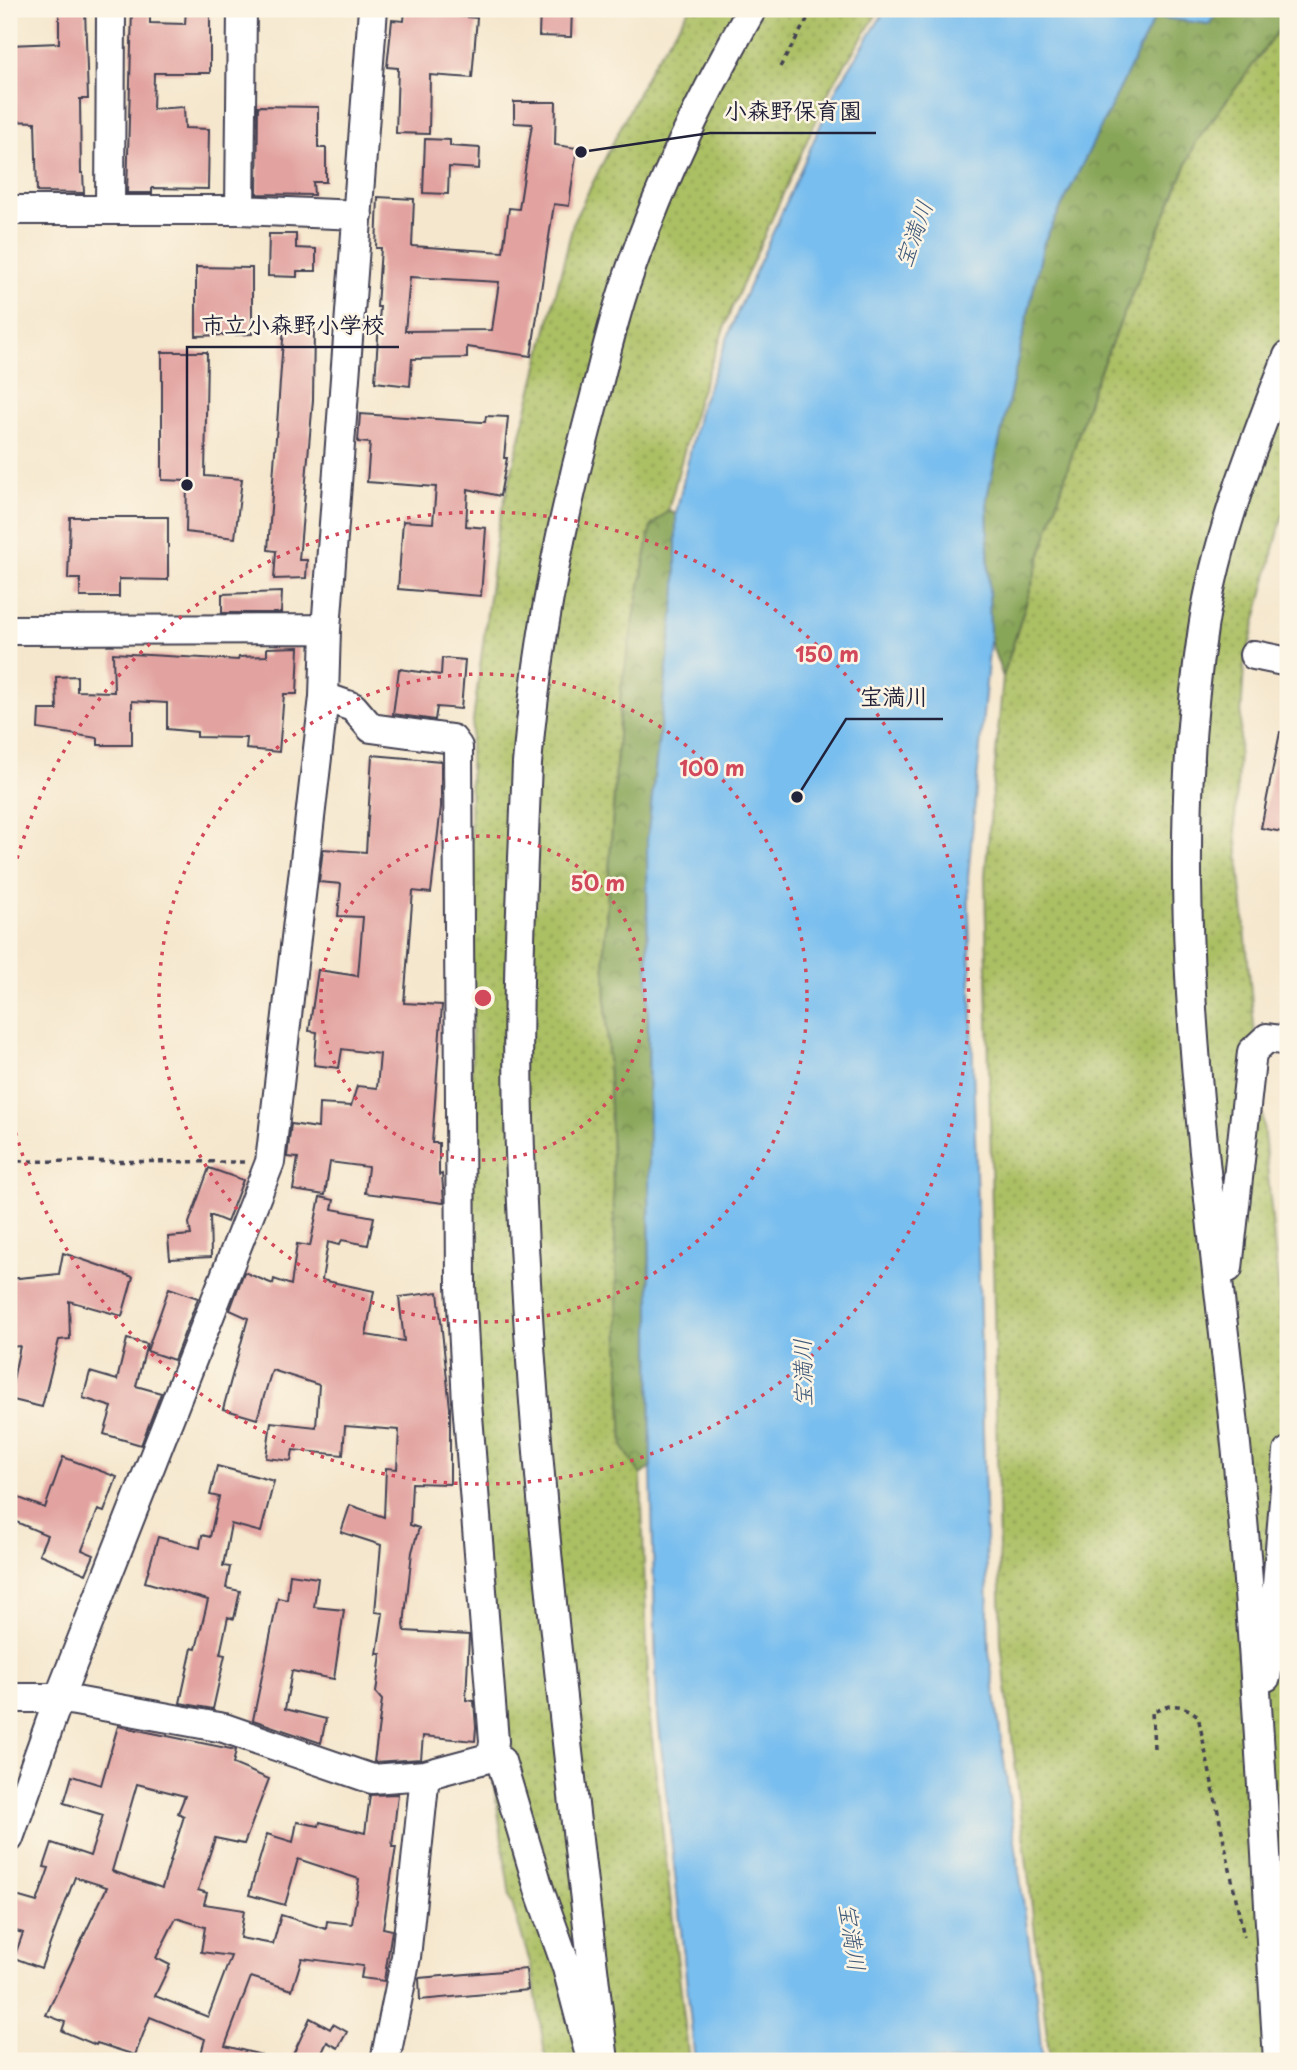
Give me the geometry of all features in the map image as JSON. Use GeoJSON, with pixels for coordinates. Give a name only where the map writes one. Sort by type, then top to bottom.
{"type":"FeatureCollection","features":[{"type":"Feature","properties":{"kind":"street"},"geometry":{"type":"LineString","coordinates":[[110,210],[111,9]]}},
{"type":"Feature","properties":{"kind":"street"},"geometry":{"type":"LineString","coordinates":[[240,210],[242,9]]}},
{"type":"Feature","properties":{"kind":"street"},"geometry":{"type":"LineString","coordinates":[[9,1838],[59,1698],[270,1162],[324,697],[326,629],[373,9]]}},
{"type":"Feature","properties":{"kind":"street"},"geometry":{"type":"LineString","coordinates":[[604,2061],[557,1667],[527,1298],[519,1114],[527,764],[531,709],[556,552],[603,359],[625,285],[669,172],[703,98],[751,9]]}},
{"type":"Feature","properties":{"kind":"street"},"geometry":{"type":"LineString","coordinates":[[9,210],[240,210],[358,215]]}},
{"type":"Feature","properties":{"kind":"street"},"geometry":{"type":"LineString","coordinates":[[1280,2061],[1249,1588],[1221,1323],[1190,957],[1188,865],[1192,729],[1203,627],[1212,578],[1258,433],[1288,356]]}},
{"type":"Feature","properties":{"kind":"street"},"geometry":{"type":"LineString","coordinates":[[9,630],[326,629]]}},
{"type":"Feature","properties":{"kind":"street"},"geometry":{"type":"LineString","coordinates":[[1254,655],[1288,662]]}},
{"type":"Feature","properties":{"kind":"street"},"geometry":{"type":"LineString","coordinates":[[324,697],[353,707],[370,728],[452,739],[458,747],[461,1286],[467,1416],[494,1741],[492,1757]]}},
{"type":"Feature","properties":{"kind":"street"},"geometry":{"type":"LineString","coordinates":[[1221,1323],[1252,1052],[1267,1038],[1288,1041]]}},
{"type":"Feature","properties":{"kind":"street"},"geometry":{"type":"LineString","coordinates":[[1256,1713],[1273,1633],[1288,1452]]}},
{"type":"Feature","properties":{"kind":"street"},"geometry":{"type":"LineString","coordinates":[[9,1698],[59,1698],[224,1728],[372,1779],[425,1774],[492,1757],[501,1761],[540,1892],[567,1968],[587,2053],[593,2061]]}},
{"type":"Feature","properties":{"kind":"street"},"geometry":{"type":"LineString","coordinates":[[385,2061],[406,1957],[425,1774]]}},
{"type":"Feature","properties":{"kind":"street"},"geometry":{"type":"LineString","coordinates":[[1280,2061],[1288,2045]]}},
{"type":"Feature","properties":{"kind":"path"},"geometry":{"type":"LineString","coordinates":[[780,67],[813,9]]}},
{"type":"Feature","properties":{"kind":"path"},"geometry":{"type":"LineString","coordinates":[[9,1161],[270,1162]]}},
{"type":"Feature","properties":{"kind":"path"},"geometry":{"type":"LineString","coordinates":[[1154,1748],[1152,1712],[1166,1705],[1185,1706],[1198,1716],[1245,1940]]}},
{"type":"Feature","properties":{"kind":"green space"},"geometry":{"type":"Polygon","coordinates":[[[690,9],[880,9],[831,87],[731,310],[697,402],[668,511],[651,526],[621,689],[604,950],[623,1447],[641,1475],[649,1712],[689,2061],[546,2061],[532,1969],[510,1897],[492,1768],[473,1397],[470,745],[498,527],[574,220],[652,65],[690,9]]]}},
{"type":"Feature","properties":{"kind":"green space"},"geometry":{"type":"Polygon","coordinates":[[[1219,9],[1288,9],[1288,17],[1196,142],[1093,387],[1003,677],[990,640],[987,497],[1044,242],[1155,17],[1208,24],[1219,9]]]}},
{"type":"Feature","properties":{"kind":"green space"},"geometry":{"type":"Polygon","coordinates":[[[1288,17],[1288,495],[1244,666],[1235,820],[1288,1392],[1288,2061],[1050,2061],[1001,1644],[985,876],[1003,677],[1093,387],[1196,142],[1288,17]]]}},
{"type":"Feature","properties":{"kind":"green space"},"geometry":{"type":"Polygon","coordinates":[[[668,511],[676,514],[676,591],[647,840],[651,1468],[641,1475],[623,1447],[604,950],[621,689],[651,526],[668,511]]]}},
{"type":"Feature","properties":{"kind":"water"},"geometry":{"type":"Polygon","coordinates":[[[886,9],[1219,9],[1209,24],[1155,17],[1044,242],[987,497],[990,640],[968,877],[989,1651],[1037,2002],[1042,2061],[695,2061],[657,1706],[651,1468],[647,840],[676,591],[676,514],[700,408],[738,311],[837,88],[886,9]]]}},
{"type":"Feature","properties":{"kind":"building"},"geometry":{"type":"Polygon","coordinates":[[[59,9],[85,9],[88,99],[80,99],[81,173],[84,193],[37,192],[35,122],[9,121],[9,45],[59,43],[59,9]]]}},
{"type":"Feature","properties":{"kind":"building"},"geometry":{"type":"Polygon","coordinates":[[[132,9],[150,9],[150,23],[185,24],[186,9],[210,9],[210,73],[154,73],[153,109],[184,107],[185,128],[209,129],[208,189],[152,188],[152,193],[127,193],[132,9]]]}},
{"type":"Feature","properties":{"kind":"building"},"geometry":{"type":"Polygon","coordinates":[[[540,9],[572,9],[571,37],[539,36],[540,9]]]}},
{"type":"Feature","properties":{"kind":"building"},"geometry":{"type":"Polygon","coordinates":[[[405,11],[477,18],[472,78],[430,75],[429,134],[396,133],[398,68],[387,67],[392,20],[404,21],[405,11]]]}},
{"type":"Feature","properties":{"kind":"building"},"geometry":{"type":"Polygon","coordinates":[[[514,102],[556,102],[555,145],[577,148],[569,206],[554,204],[531,356],[467,347],[467,358],[412,359],[410,386],[375,382],[381,248],[376,248],[378,197],[414,199],[412,246],[503,252],[509,208],[519,209],[532,124],[514,123],[514,102]],[[410,277],[405,331],[492,330],[499,282],[410,277]]]}},
{"type":"Feature","properties":{"kind":"building"},"geometry":{"type":"Polygon","coordinates":[[[258,106],[318,107],[318,148],[326,148],[326,182],[313,182],[314,195],[257,194],[258,106]]]}},
{"type":"Feature","properties":{"kind":"building"},"geometry":{"type":"Polygon","coordinates":[[[425,139],[450,140],[450,146],[480,148],[479,169],[449,167],[448,194],[423,193],[425,139]]]}},
{"type":"Feature","properties":{"kind":"building"},"geometry":{"type":"Polygon","coordinates":[[[269,234],[296,234],[296,248],[316,249],[316,271],[297,271],[297,277],[268,276],[269,234]]]}},
{"type":"Feature","properties":{"kind":"building"},"geometry":{"type":"Polygon","coordinates":[[[196,267],[252,268],[252,334],[196,336],[196,267]]]}},
{"type":"Feature","properties":{"kind":"building"},"geometry":{"type":"Polygon","coordinates":[[[284,326],[314,328],[313,400],[299,560],[307,560],[306,578],[274,579],[276,551],[268,550],[284,326]]]}},
{"type":"Feature","properties":{"kind":"building"},"geometry":{"type":"Polygon","coordinates":[[[162,352],[207,352],[205,476],[242,479],[235,538],[186,532],[187,481],[162,480],[162,352]]]}},
{"type":"Feature","properties":{"kind":"building"},"geometry":{"type":"Polygon","coordinates":[[[360,414],[481,422],[485,422],[486,416],[508,417],[504,458],[507,458],[500,496],[468,489],[466,526],[486,528],[481,596],[398,589],[403,521],[433,523],[436,487],[367,482],[370,443],[358,442],[360,414]]]}},
{"type":"Feature","properties":{"kind":"building"},"geometry":{"type":"Polygon","coordinates":[[[70,517],[168,517],[168,580],[119,579],[119,597],[80,597],[80,579],[68,579],[70,517]]]}},
{"type":"Feature","properties":{"kind":"building"},"geometry":{"type":"Polygon","coordinates":[[[282,592],[281,613],[222,613],[222,594],[282,592]]]}},
{"type":"Feature","properties":{"kind":"building"},"geometry":{"type":"Polygon","coordinates":[[[299,647],[297,694],[284,694],[279,752],[246,749],[247,738],[197,737],[197,732],[167,729],[167,703],[132,701],[132,745],[98,745],[98,738],[38,729],[39,710],[57,710],[56,677],[77,676],[77,691],[114,692],[113,653],[238,660],[239,657],[267,656],[267,648],[299,647]]]}},
{"type":"Feature","properties":{"kind":"building"},"geometry":{"type":"Polygon","coordinates":[[[442,658],[465,660],[461,709],[437,707],[435,720],[393,714],[399,669],[441,675],[442,658]]]}},
{"type":"Feature","properties":{"kind":"building"},"geometry":{"type":"Polygon","coordinates":[[[1280,732],[1288,733],[1288,833],[1261,828],[1280,732]]]}},
{"type":"Feature","properties":{"kind":"building"},"geometry":{"type":"Polygon","coordinates":[[[372,755],[441,761],[441,807],[431,893],[413,891],[404,1003],[442,1005],[432,1143],[439,1143],[439,1175],[442,1174],[444,1203],[365,1193],[368,1167],[330,1162],[325,1195],[293,1190],[298,1158],[287,1157],[291,1124],[318,1128],[319,1104],[351,1106],[357,1086],[377,1088],[380,1054],[342,1049],[339,1068],[314,1065],[317,1032],[309,1031],[318,970],[358,976],[363,917],[338,916],[341,884],[319,882],[323,849],[366,852],[372,755]]]}},
{"type":"Feature","properties":{"kind":"building"},"geometry":{"type":"Polygon","coordinates":[[[209,1168],[243,1180],[227,1222],[210,1215],[211,1257],[170,1259],[168,1237],[191,1235],[189,1223],[209,1168]]]}},
{"type":"Feature","properties":{"kind":"building"},"geometry":{"type":"Polygon","coordinates":[[[320,1197],[334,1200],[332,1209],[374,1217],[368,1245],[342,1240],[339,1245],[328,1242],[322,1280],[374,1291],[366,1335],[404,1341],[399,1297],[438,1292],[450,1408],[450,1484],[412,1483],[410,1525],[419,1528],[412,1552],[404,1625],[405,1631],[469,1635],[466,1700],[474,1701],[476,1727],[475,1741],[423,1736],[421,1759],[374,1762],[382,1700],[376,1693],[381,1654],[377,1654],[383,1613],[375,1612],[381,1545],[341,1532],[350,1505],[384,1517],[386,1468],[397,1469],[399,1430],[345,1426],[343,1455],[293,1450],[291,1461],[266,1458],[271,1422],[316,1427],[319,1385],[272,1370],[257,1419],[223,1409],[248,1318],[230,1310],[244,1272],[273,1284],[274,1279],[291,1285],[297,1244],[310,1246],[320,1197]]]}},
{"type":"Feature","properties":{"kind":"building"},"geometry":{"type":"Polygon","coordinates":[[[63,1253],[133,1277],[122,1316],[69,1301],[70,1339],[59,1340],[42,1407],[9,1399],[20,1346],[9,1347],[9,1279],[59,1274],[63,1253]]]}},
{"type":"Feature","properties":{"kind":"building"},"geometry":{"type":"Polygon","coordinates":[[[169,1288],[198,1298],[174,1360],[147,1351],[169,1288]]]}},
{"type":"Feature","properties":{"kind":"building"},"geometry":{"type":"Polygon","coordinates":[[[127,1339],[147,1344],[136,1386],[161,1393],[141,1445],[104,1434],[112,1407],[83,1398],[90,1372],[117,1380],[127,1339]]]}},
{"type":"Feature","properties":{"kind":"building"},"geometry":{"type":"Polygon","coordinates":[[[63,1457],[117,1477],[104,1512],[98,1510],[82,1550],[94,1555],[86,1574],[39,1554],[47,1535],[9,1519],[9,1494],[45,1508],[63,1457]]]}},
{"type":"Feature","properties":{"kind":"building"},"geometry":{"type":"Polygon","coordinates":[[[217,1466],[274,1481],[261,1532],[231,1524],[223,1566],[230,1567],[226,1588],[240,1591],[234,1619],[228,1617],[220,1654],[225,1655],[213,1709],[180,1703],[192,1648],[196,1649],[208,1600],[145,1582],[158,1537],[200,1548],[202,1535],[210,1537],[219,1497],[210,1495],[217,1466]]]}},
{"type":"Feature","properties":{"kind":"building"},"geometry":{"type":"Polygon","coordinates":[[[290,1574],[318,1578],[314,1607],[344,1610],[334,1679],[292,1671],[285,1709],[326,1719],[321,1743],[253,1720],[278,1598],[287,1600],[290,1574]]]}},
{"type":"Feature","properties":{"kind":"building"},"geometry":{"type":"Polygon","coordinates":[[[118,1726],[236,1750],[233,1764],[269,1779],[244,1844],[215,1838],[198,1890],[207,1893],[204,1904],[244,1910],[240,1938],[273,1944],[281,1915],[326,1929],[327,1921],[352,1924],[359,1879],[298,1859],[285,1905],[249,1895],[267,1834],[293,1842],[297,1822],[319,1826],[320,1822],[365,1833],[370,1795],[398,1794],[392,1847],[396,1847],[383,1928],[392,1930],[384,1981],[361,1978],[363,1966],[302,1958],[292,1990],[251,1977],[225,2046],[262,2055],[262,2061],[199,2061],[205,2039],[150,2017],[135,2055],[97,2043],[96,2045],[62,2031],[65,2022],[46,2015],[107,1887],[75,1877],[41,1968],[14,1958],[23,1933],[9,1929],[9,1894],[37,1902],[49,1868],[44,1867],[52,1843],[90,1856],[103,1815],[64,1803],[72,1776],[101,1785],[118,1726]],[[137,1784],[112,1871],[162,1888],[184,1816],[178,1813],[185,1796],[137,1784]],[[176,1918],[156,1958],[170,1965],[155,1996],[208,2017],[231,1956],[201,1952],[205,1927],[176,1918]]]}},
{"type":"Feature","properties":{"kind":"building"},"geometry":{"type":"Polygon","coordinates":[[[526,1969],[528,1990],[420,2000],[419,1978],[526,1969]]]}},
{"type":"Feature","properties":{"kind":"building"},"geometry":{"type":"Polygon","coordinates":[[[310,2018],[330,2029],[333,2024],[347,2032],[338,2048],[327,2042],[318,2061],[290,2061],[310,2018]]]}},
{"type":"Feature","properties":{"kind":"place","name":"小森野保育園"},"geometry":{"type":"Point","coordinates":[581,152]}},
{"type":"Feature","properties":{"kind":"place","name":"市立小森野小学校"},"geometry":{"type":"Point","coordinates":[187,485]}},
{"type":"Feature","properties":{"kind":"place","name":"宝満川"},"geometry":{"type":"Point","coordinates":[797,797]}}]}
